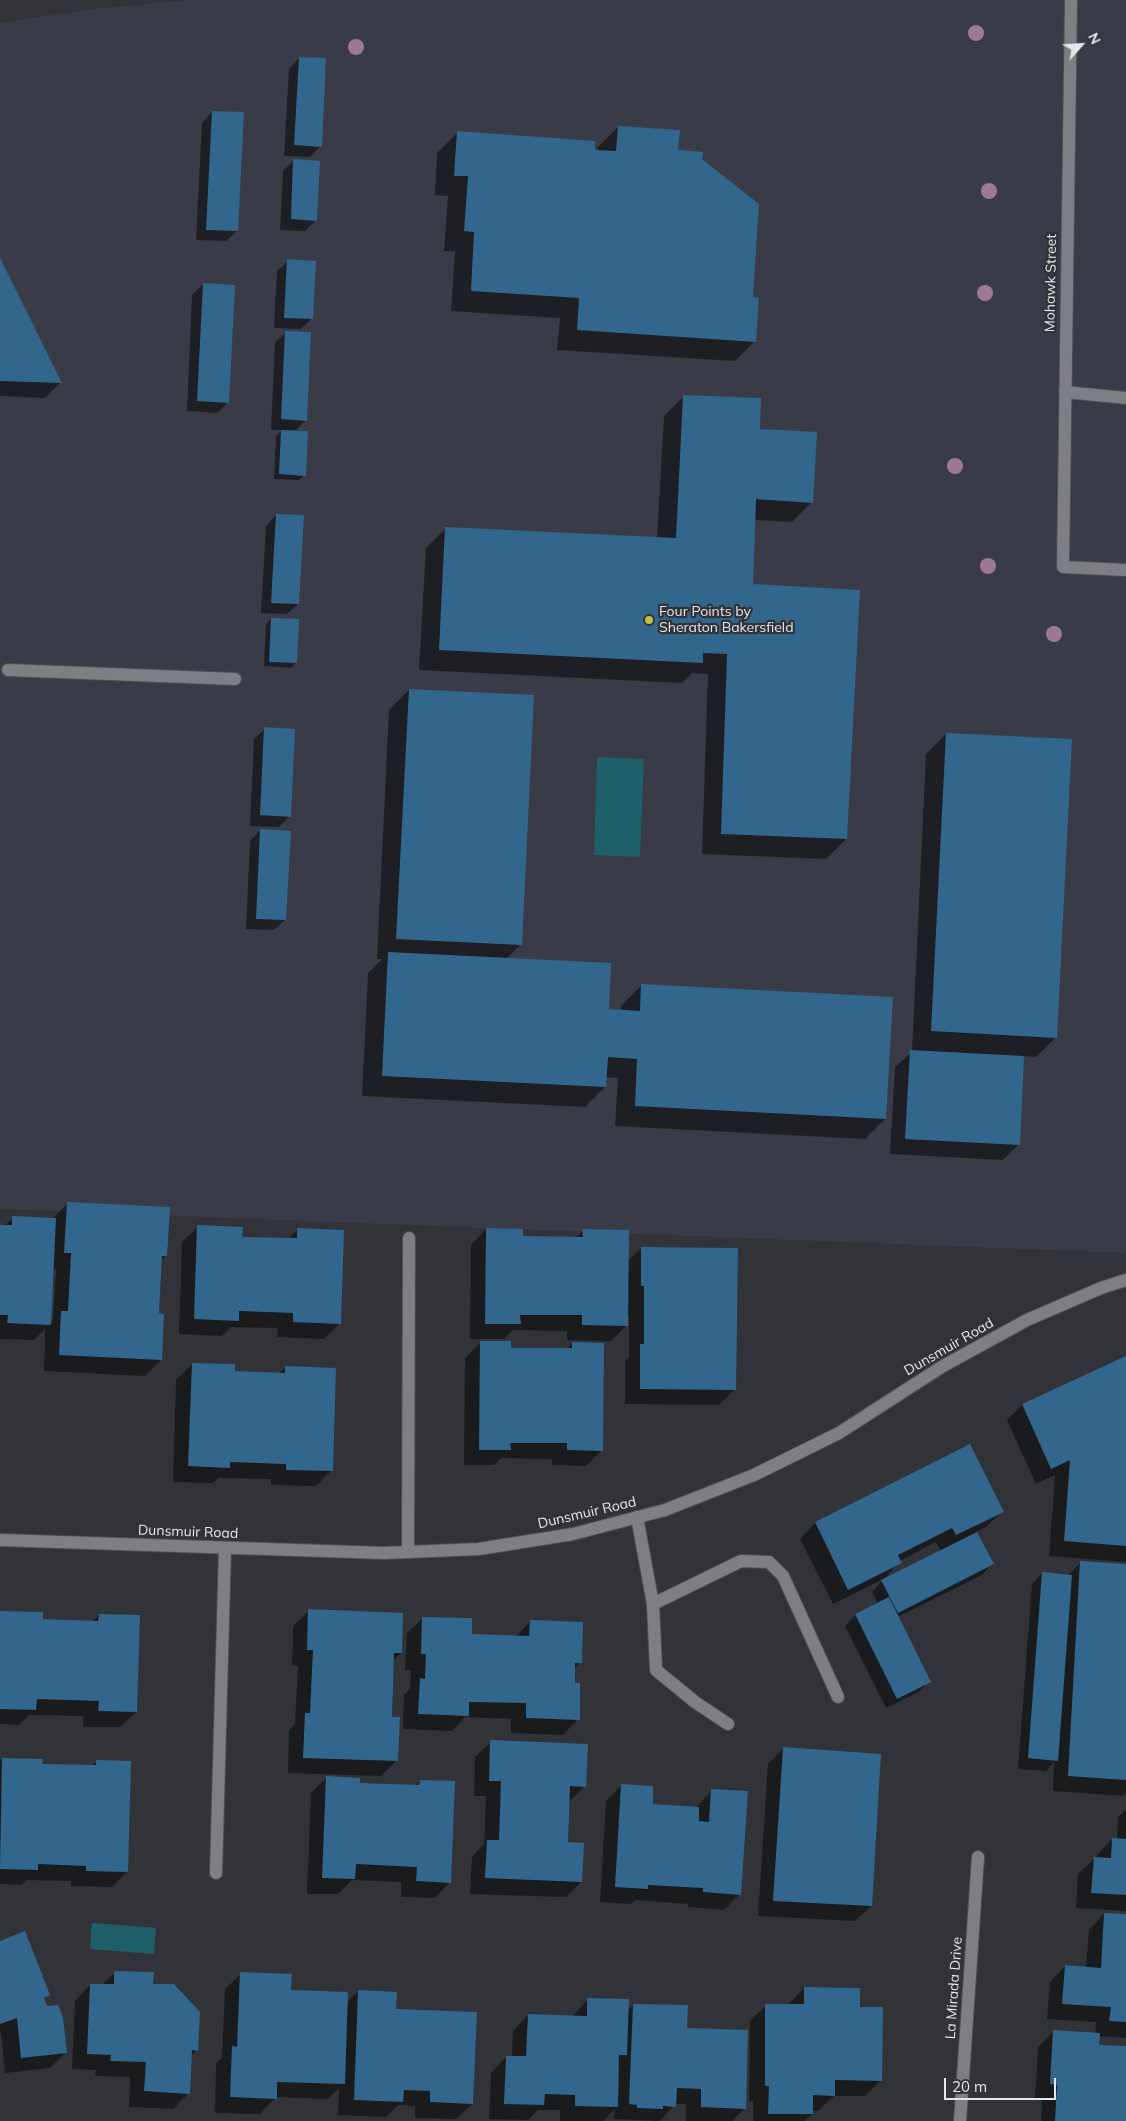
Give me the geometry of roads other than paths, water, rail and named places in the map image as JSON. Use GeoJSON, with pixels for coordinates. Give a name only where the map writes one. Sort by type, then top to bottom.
{"type":"FeatureCollection","features":[{"type":"Feature","properties":{"kind":"street","name":"Mohawk Street"},"geometry":{"type":"LineString","coordinates":[[1071,0],[1063,567],[1126,570]]}},
{"type":"Feature","properties":{"kind":"street"},"geometry":{"type":"LineString","coordinates":[[1065,392],[1126,398]]}},
{"type":"Feature","properties":{"kind":"street"},"geometry":{"type":"LineString","coordinates":[[8,670],[235,679]]}},
{"type":"Feature","properties":{"kind":"street"},"geometry":{"type":"LineString","coordinates":[[408,1552],[409,1238]]}},
{"type":"Feature","properties":{"kind":"street","name":"Dunsmuir Road"},"geometry":{"type":"LineString","coordinates":[[0,1540],[384,1553],[488,1547],[573,1534],[665,1510],[754,1475],[838,1433],[943,1366],[1027,1320],[1101,1288],[1126,1280]]}},
{"type":"Feature","properties":{"kind":"street"},"geometry":{"type":"LineString","coordinates":[[637,1517],[653,1604],[656,1670],[695,1702],[728,1724]]}},
{"type":"Feature","properties":{"kind":"street"},"geometry":{"type":"LineString","coordinates":[[216,1873],[225,1548]]}},
{"type":"Feature","properties":{"kind":"street"},"geometry":{"type":"LineString","coordinates":[[653,1604],[740,1561],[769,1562],[783,1576],[838,1697]]}},
{"type":"Feature","properties":{"kind":"street","name":"La Mirada Drive"},"geometry":{"type":"LineString","coordinates":[[960,2121],[978,1858]]}},
{"type":"Feature","properties":{"kind":"water"},"geometry":{"type":"Polygon","coordinates":[[[597,757],[644,759],[640,857],[594,855],[597,757]]]}},
{"type":"Feature","properties":{"kind":"water"},"geometry":{"type":"Polygon","coordinates":[[[92,1923],[156,1928],[154,1954],[90,1949],[92,1923]]]}},
{"type":"Feature","properties":{"kind":"place","name":"Four Points by Sheraton Bakersfield"},"geometry":{"type":"Point","coordinates":[649,620]}}]}
